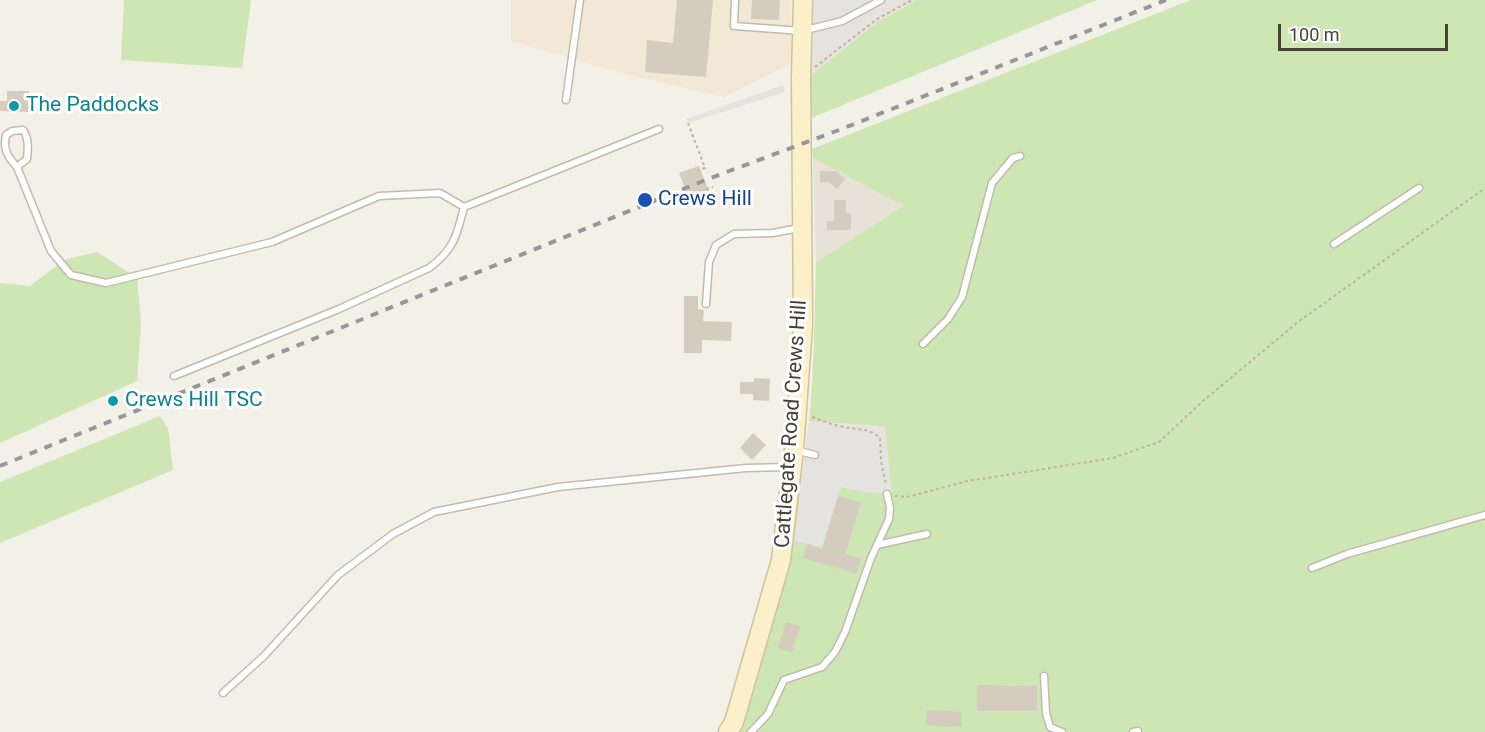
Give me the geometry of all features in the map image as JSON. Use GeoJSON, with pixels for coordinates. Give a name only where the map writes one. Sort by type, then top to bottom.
{"type":"FeatureCollection","features":[{"type":"Feature","properties":{"kind":"street","name":"Cattlegate Road Crews Hill"},"geometry":{"type":"LineString","coordinates":[[728,732],[734,722],[782,560],[793,458],[802,325],[803,0]]}},
{"type":"Feature","properties":{"kind":"lane"},"geometry":{"type":"LineString","coordinates":[[566,100],[580,0]]}},
{"type":"Feature","properties":{"kind":"lane"},"geometry":{"type":"LineString","coordinates":[[735,0],[734,26],[802,31],[842,21],[881,0]]}},
{"type":"Feature","properties":{"kind":"lane"},"geometry":{"type":"LineString","coordinates":[[464,207],[659,129]]}},
{"type":"Feature","properties":{"kind":"lane"},"geometry":{"type":"LineString","coordinates":[[17,167],[27,159],[28,147],[23,130],[12,131],[6,135],[4,157],[17,167],[51,251],[71,275],[106,283],[272,242],[379,196],[440,193],[464,207]]}},
{"type":"Feature","properties":{"kind":"lane"},"geometry":{"type":"LineString","coordinates":[[923,344],[948,319],[962,297],[992,183],[1013,158],[1020,156]]}},
{"type":"Feature","properties":{"kind":"lane"},"geometry":{"type":"LineString","coordinates":[[1334,244],[1419,188]]}},
{"type":"Feature","properties":{"kind":"lane"},"geometry":{"type":"LineString","coordinates":[[174,376],[339,309],[429,268],[451,248],[464,207]]}},
{"type":"Feature","properties":{"kind":"lane"},"geometry":{"type":"LineString","coordinates":[[706,304],[710,262],[716,245],[734,234],[773,233],[802,227]]}},
{"type":"Feature","properties":{"kind":"lane"},"geometry":{"type":"LineString","coordinates":[[223,693],[264,656],[338,575],[393,534],[434,512],[558,487],[746,468],[815,455]]}},
{"type":"Feature","properties":{"kind":"lane"},"geometry":{"type":"LineString","coordinates":[[751,732],[768,714],[784,680],[822,667],[835,652],[845,632],[871,558],[890,519],[887,494]]}},
{"type":"Feature","properties":{"kind":"lane"},"geometry":{"type":"LineString","coordinates":[[1312,568],[1353,553],[1485,515]]}},
{"type":"Feature","properties":{"kind":"lane"},"geometry":{"type":"LineString","coordinates":[[877,545],[927,534]]}},
{"type":"Feature","properties":{"kind":"lane"},"geometry":{"type":"LineString","coordinates":[[1044,676],[1046,713],[1050,727],[1062,732]]}},
{"type":"Feature","properties":{"kind":"path"},"geometry":{"type":"LineString","coordinates":[[801,78],[877,19],[912,0]]}},
{"type":"Feature","properties":{"kind":"path"},"geometry":{"type":"LineString","coordinates":[[688,123],[705,168],[698,170]]}},
{"type":"Feature","properties":{"kind":"path"},"geometry":{"type":"LineString","coordinates":[[706,189],[713,187]]}},
{"type":"Feature","properties":{"kind":"path"},"geometry":{"type":"LineString","coordinates":[[797,413],[844,427],[872,431],[880,438],[881,461],[887,494],[907,497],[968,481],[1113,458],[1159,442],[1203,401],[1298,322],[1485,188]]}},
{"type":"Feature","properties":{"kind":"shaded area"},"geometry":{"type":"Polygon","coordinates":[[[511,0],[791,0],[792,63],[724,97],[628,75],[511,41],[511,0]]]}},
{"type":"Feature","properties":{"kind":"shaded area"},"geometry":{"type":"Polygon","coordinates":[[[808,0],[917,0],[879,21],[809,77],[808,0]]]}},
{"type":"Feature","properties":{"kind":"shaded area"},"geometry":{"type":"Polygon","coordinates":[[[783,85],[785,92],[688,123],[686,119],[783,85]]]}},
{"type":"Feature","properties":{"kind":"shaded area"},"geometry":{"type":"Polygon","coordinates":[[[813,158],[905,206],[816,262],[813,158]]]}},
{"type":"Feature","properties":{"kind":"shaded area"},"geometry":{"type":"Polygon","coordinates":[[[809,421],[885,426],[892,494],[863,492],[841,487],[822,547],[794,541],[809,421]]]}},
{"type":"Feature","properties":{"kind":"green space"},"geometry":{"type":"Polygon","coordinates":[[[124,0],[251,0],[242,68],[121,60],[124,0]]]}},
{"type":"Feature","properties":{"kind":"green space"},"geometry":{"type":"Polygon","coordinates":[[[917,0],[1097,0],[811,118],[809,77],[879,21],[917,0]]]}},
{"type":"Feature","properties":{"kind":"green space"},"geometry":{"type":"Polygon","coordinates":[[[1191,0],[1485,0],[1485,732],[737,732],[780,581],[805,461],[811,404],[816,262],[904,206],[813,158],[812,149],[1191,0]]]}},
{"type":"Feature","properties":{"kind":"green space"},"geometry":{"type":"Polygon","coordinates":[[[97,252],[137,278],[141,322],[137,381],[0,443],[0,283],[30,286],[64,260],[97,252]]]}},
{"type":"Feature","properties":{"kind":"green space"},"geometry":{"type":"Polygon","coordinates":[[[160,416],[168,428],[173,470],[0,543],[0,482],[160,416]]]}},
{"type":"Feature","properties":{"kind":"building"},"geometry":{"type":"Polygon","coordinates":[[[677,0],[713,0],[706,77],[645,72],[647,40],[673,43],[677,0]]]}},
{"type":"Feature","properties":{"kind":"building"},"geometry":{"type":"Polygon","coordinates":[[[752,0],[780,0],[779,20],[751,19],[752,0]]]}},
{"type":"Feature","properties":{"kind":"building","name":"The Paddocks"},"geometry":{"type":"Polygon","coordinates":[[[7,91],[29,91],[29,112],[0,111],[0,101],[7,101],[7,91]]]}},
{"type":"Feature","properties":{"kind":"building"},"geometry":{"type":"Polygon","coordinates":[[[699,166],[709,191],[689,199],[679,173],[699,166]]]}},
{"type":"Feature","properties":{"kind":"building"},"geometry":{"type":"Polygon","coordinates":[[[820,171],[836,171],[845,179],[837,189],[829,182],[820,183],[820,171]]]}},
{"type":"Feature","properties":{"kind":"building"},"geometry":{"type":"Polygon","coordinates":[[[834,200],[846,200],[846,213],[851,213],[851,230],[827,230],[827,221],[834,221],[834,200]]]}},
{"type":"Feature","properties":{"kind":"building"},"geometry":{"type":"Polygon","coordinates":[[[684,296],[698,296],[698,309],[704,310],[703,321],[732,322],[731,341],[702,340],[702,353],[684,353],[684,296]]]}},
{"type":"Feature","properties":{"kind":"building"},"geometry":{"type":"Polygon","coordinates":[[[754,378],[770,379],[769,401],[753,400],[753,394],[740,394],[740,382],[754,382],[754,378]]]}},
{"type":"Feature","properties":{"kind":"building"},"geometry":{"type":"Polygon","coordinates":[[[753,433],[766,445],[752,460],[740,448],[753,433]]]}},
{"type":"Feature","properties":{"kind":"building"},"geometry":{"type":"Polygon","coordinates":[[[838,496],[861,503],[845,554],[861,559],[857,574],[803,558],[807,544],[822,549],[838,496]]]}},
{"type":"Feature","properties":{"kind":"building"},"geometry":{"type":"Polygon","coordinates":[[[786,622],[800,626],[792,652],[778,648],[786,622]]]}},
{"type":"Feature","properties":{"kind":"building"},"geometry":{"type":"Polygon","coordinates":[[[977,685],[1037,686],[1037,711],[977,711],[977,685]]]}},
{"type":"Feature","properties":{"kind":"building"},"geometry":{"type":"Polygon","coordinates":[[[927,710],[962,712],[962,727],[926,725],[927,710]]]}},
{"type":"Feature","properties":{"kind":"railway"},"geometry":{"type":"LineString","coordinates":[[0,466],[708,179],[839,130],[1166,0]]}},
{"type":"Feature","properties":{"kind":"place","name":"The Paddocks"},"geometry":{"type":"Point","coordinates":[14,106]}},
{"type":"Feature","properties":{"kind":"place","name":"Crews Hill"},"geometry":{"type":"Point","coordinates":[645,200]}},
{"type":"Feature","properties":{"kind":"place","name":"Crews Hill TSC"},"geometry":{"type":"Point","coordinates":[113,401]}}]}
